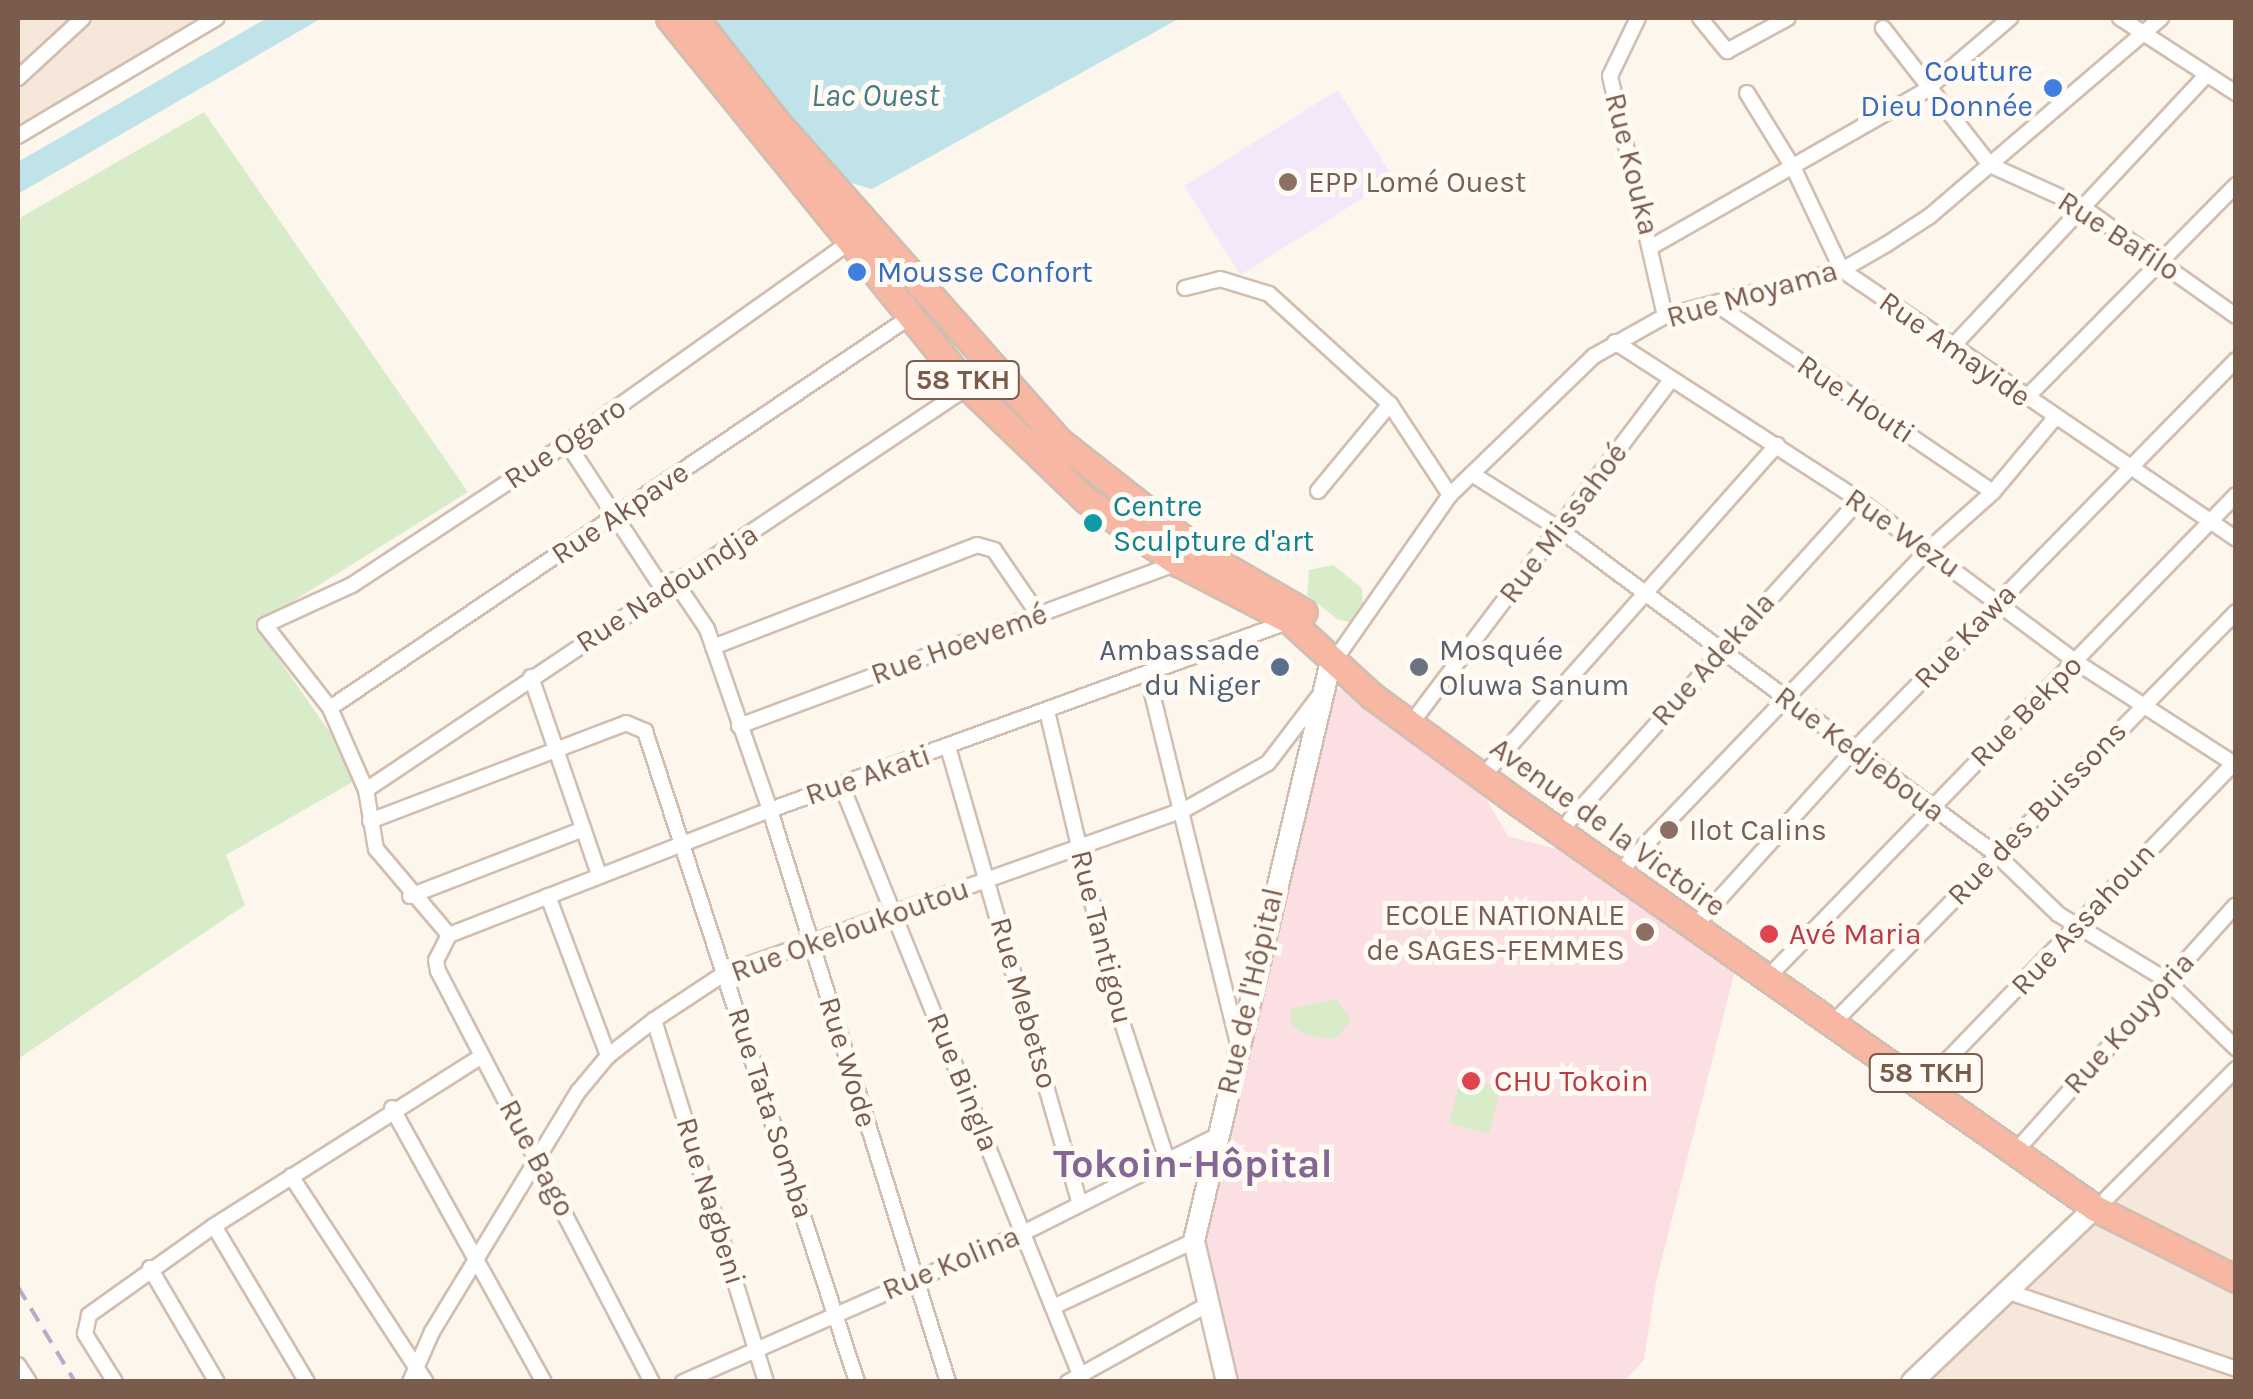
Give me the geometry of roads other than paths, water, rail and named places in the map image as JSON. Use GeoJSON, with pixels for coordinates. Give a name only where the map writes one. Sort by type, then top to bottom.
{"type":"FeatureCollection","features":[{"type":"Feature","properties":{"kind":"highway","name":"Avenue de la Victoire"},"geometry":{"type":"LineString","coordinates":[[669,18],[759,134],[864,232],[910,317],[968,387],[1086,500],[1178,563],[1302,620],[1336,656],[1565,826],[2101,1203],[2236,1279]]}},
{"type":"Feature","properties":{"kind":"highway","name":"58 TKH"},"geometry":{"type":"LineString","coordinates":[[695,18],[864,232],[1058,440],[1198,552],[1302,620]]}},
{"type":"Feature","properties":{"kind":"highway","name":"Avenue de la Victoire"},"geometry":{"type":"LineString","coordinates":[[1336,656],[1491,766],[1565,826],[1627,864],[1931,1076],[2101,1203],[2236,1264]]}},
{"type":"Feature","properties":{"kind":"street"},"geometry":{"type":"LineString","coordinates":[[18,78],[84,18]]}},
{"type":"Feature","properties":{"kind":"street"},"geometry":{"type":"LineString","coordinates":[[18,136],[217,18]]}},
{"type":"Feature","properties":{"kind":"street","name":"Rue Kouka"},"geometry":{"type":"LineString","coordinates":[[1638,18],[1610,76],[1653,246],[1665,316]]}},
{"type":"Feature","properties":{"kind":"street"},"geometry":{"type":"LineString","coordinates":[[1700,18],[1727,51],[1788,18]]}},
{"type":"Feature","properties":{"kind":"street"},"geometry":{"type":"LineString","coordinates":[[1653,246],[1794,169],[1926,90],[2010,18]]}},
{"type":"Feature","properties":{"kind":"street"},"geometry":{"type":"LineString","coordinates":[[2120,18],[2236,93]]}},
{"type":"Feature","properties":{"kind":"street","name":"Rue Moyama"},"geometry":{"type":"LineString","coordinates":[[1336,656],[1358,636],[1450,494],[1615,342],[1665,316],[1719,306],[1842,270],[1930,216],[2161,18]]}},
{"type":"Feature","properties":{"kind":"street","name":"Rue Bafilo"},"geometry":{"type":"LineString","coordinates":[[1884,28],[1926,90],[1990,164],[2081,206],[2236,316]]}},
{"type":"Feature","properties":{"kind":"street"},"geometry":{"type":"LineString","coordinates":[[1953,346],[2206,76]]}},
{"type":"Feature","properties":{"kind":"street"},"geometry":{"type":"LineString","coordinates":[[1747,93],[1794,169],[1842,270]]}},
{"type":"Feature","properties":{"kind":"street"},"geometry":{"type":"LineString","coordinates":[[2026,398],[2236,185]]}},
{"type":"Feature","properties":{"kind":"street","name":"Rue Ogaro"},"geometry":{"type":"LineString","coordinates":[[330,708],[265,625],[352,585],[567,444],[864,232]]}},
{"type":"Feature","properties":{"kind":"street","name":"Rue Amayide"},"geometry":{"type":"LineString","coordinates":[[1842,270],[2054,419],[2133,466],[2236,539]]}},
{"type":"Feature","properties":{"kind":"street"},"geometry":{"type":"LineString","coordinates":[[1186,288],[1220,279],[1270,294],[1390,404],[1450,494]]}},
{"type":"Feature","properties":{"kind":"street","name":"Rue Houti"},"geometry":{"type":"LineString","coordinates":[[1719,306],[1993,492]]}},
{"type":"Feature","properties":{"kind":"street","name":"Rue Akpave"},"geometry":{"type":"LineString","coordinates":[[330,708],[910,317]]}},
{"type":"Feature","properties":{"kind":"street","name":"Rue Wezu"},"geometry":{"type":"LineString","coordinates":[[1615,342],[1859,500],[2000,600],[2076,662],[2145,702],[2235,763]]}},
{"type":"Feature","properties":{"kind":"street","name":"Rue Kawa"},"geometry":{"type":"LineString","coordinates":[[1702,918],[1854,750],[2236,360]]}},
{"type":"Feature","properties":{"kind":"street","name":"Rue Missahoé"},"geometry":{"type":"LineString","coordinates":[[1419,713],[1671,380]]}},
{"type":"Feature","properties":{"kind":"street","name":"Rue Nadoundja"},"geometry":{"type":"LineString","coordinates":[[366,790],[968,387]]}},
{"type":"Feature","properties":{"kind":"street"},"geometry":{"type":"LineString","coordinates":[[1318,491],[1390,404]]}},
{"type":"Feature","properties":{"kind":"street"},"geometry":{"type":"LineString","coordinates":[[1627,864],[1927,551],[1993,492],[2054,419]]}},
{"type":"Feature","properties":{"kind":"street","name":"Rue Wode"},"geometry":{"type":"LineString","coordinates":[[567,444],[712,647],[770,810],[948,1382]]}},
{"type":"Feature","properties":{"kind":"street"},"geometry":{"type":"LineString","coordinates":[[1491,766],[1777,446]]}},
{"type":"Feature","properties":{"kind":"street","name":"Rue Kedjeboua"},"geometry":{"type":"LineString","coordinates":[[1472,474],[1559,529],[1930,809],[1998,855],[2058,914],[2166,980],[2236,1048]]}},
{"type":"Feature","properties":{"kind":"street","name":"Rue Bekpo"},"geometry":{"type":"LineString","coordinates":[[1775,970],[2236,495]]}},
{"type":"Feature","properties":{"kind":"street","name":"Rue Adekala"},"geometry":{"type":"LineString","coordinates":[[1565,826],[1720,648],[1859,500]]}},
{"type":"Feature","properties":{"kind":"street"},"geometry":{"type":"LineString","coordinates":[[712,647],[977,545],[994,550],[1038,614]]}},
{"type":"Feature","properties":{"kind":"street","name":"Rue Hoevemé"},"geometry":{"type":"LineString","coordinates":[[738,726],[1178,563]]}},
{"type":"Feature","properties":{"kind":"street","name":"Rue des Buissons"},"geometry":{"type":"LineString","coordinates":[[1840,1016],[2236,612]]}},
{"type":"Feature","properties":{"kind":"street","name":"Rue Akati"},"geometry":{"type":"LineString","coordinates":[[449,935],[770,810],[1302,620]]}},
{"type":"Feature","properties":{"kind":"street","name":"Rue de l'Hôpital"},"geometry":{"type":"LineString","coordinates":[[1227,1382],[1194,1241],[1320,695],[1336,656]]}},
{"type":"Feature","properties":{"kind":"street"},"geometry":{"type":"LineString","coordinates":[[1146,673],[1184,810],[1238,1044]]}},
{"type":"Feature","properties":{"kind":"street"},"geometry":{"type":"LineString","coordinates":[[531,677],[599,875]]}},
{"type":"Feature","properties":{"kind":"street","name":"Rue Okeloukoutou"},"geometry":{"type":"LineString","coordinates":[[410,1382],[415,1361],[571,1102],[608,1056],[654,1020],[726,973],[1184,810],[1268,762],[1320,695]]}},
{"type":"Feature","properties":{"kind":"street"},"geometry":{"type":"LineString","coordinates":[[330,708],[366,790],[376,849],[410,896],[449,935]]}},
{"type":"Feature","properties":{"kind":"street","name":"Rue Tantigou"},"geometry":{"type":"LineString","coordinates":[[1047,711],[1117,1007],[1167,1160]]}},
{"type":"Feature","properties":{"kind":"street","name":"Rue Tata Somba"},"geometry":{"type":"LineString","coordinates":[[557,746],[626,723],[645,731],[857,1382]]}},
{"type":"Feature","properties":{"kind":"street"},"geometry":{"type":"LineString","coordinates":[[370,821],[557,746]]}},
{"type":"Feature","properties":{"kind":"street","name":"Rue Mebetso"},"geometry":{"type":"LineString","coordinates":[[948,747],[1080,1203]]}},
{"type":"Feature","properties":{"kind":"street","name":"Rue Assahoun"},"geometry":{"type":"LineString","coordinates":[[1931,1076],[2080,927],[2235,763]]}},
{"type":"Feature","properties":{"kind":"street","name":"Rue Bingla"},"geometry":{"type":"LineString","coordinates":[[841,784],[1053,1307],[1077,1379]]}},
{"type":"Feature","properties":{"kind":"street"},"geometry":{"type":"LineString","coordinates":[[410,896],[584,829]]}},
{"type":"Feature","properties":{"kind":"street"},"geometry":{"type":"LineString","coordinates":[[548,896],[608,1056]]}},
{"type":"Feature","properties":{"kind":"street","name":"Rue Kouyoria"},"geometry":{"type":"LineString","coordinates":[[2023,1143],[2236,904]]}},
{"type":"Feature","properties":{"kind":"street","name":"Rue Bago"},"geometry":{"type":"LineString","coordinates":[[449,935],[436,966],[540,1158],[652,1382]]}},
{"type":"Feature","properties":{"kind":"street","name":"Rue Nagbeni"},"geometry":{"type":"LineString","coordinates":[[654,1020],[766,1382]]}},
{"type":"Feature","properties":{"kind":"street"},"geometry":{"type":"LineString","coordinates":[[115,1382],[84,1324],[150,1268],[392,1108],[482,1056]]}},
{"type":"Feature","properties":{"kind":"street"},"geometry":{"type":"LineString","coordinates":[[1921,1380],[2236,1070]]}},
{"type":"Feature","properties":{"kind":"street"},"geometry":{"type":"LineString","coordinates":[[392,1108],[544,1382]]}},
{"type":"Feature","properties":{"kind":"street","name":"Rue Kolina"},"geometry":{"type":"LineString","coordinates":[[683,1382],[756,1353],[835,1312],[1023,1233],[1215,1137]]}},
{"type":"Feature","properties":{"kind":"street"},"geometry":{"type":"LineString","coordinates":[[291,1176],[426,1382]]}},
{"type":"Feature","properties":{"kind":"street"},"geometry":{"type":"LineString","coordinates":[[214,1226],[307,1382]]}},
{"type":"Feature","properties":{"kind":"street"},"geometry":{"type":"LineString","coordinates":[[1053,1307],[1194,1241]]}},
{"type":"Feature","properties":{"kind":"street"},"geometry":{"type":"LineString","coordinates":[[150,1268],[217,1382]]}},
{"type":"Feature","properties":{"kind":"street"},"geometry":{"type":"LineString","coordinates":[[2009,1292],[2236,1370],[2228,1382]]}},
{"type":"Feature","properties":{"kind":"street"},"geometry":{"type":"LineString","coordinates":[[1077,1379],[1207,1304]]}},
{"type":"Feature","properties":{"kind":"street"},"geometry":{"type":"LineString","coordinates":[[18,1365],[28,1382]]}},
{"type":"Feature","properties":{"kind":"water"},"geometry":{"type":"Polygon","coordinates":[[[267,18],[322,18],[18,194],[18,162],[267,18]]]}},
{"type":"Feature","properties":{"kind":"water","name":"Lac Ouest"},"geometry":{"type":"Polygon","coordinates":[[[705,18],[1180,18],[872,189],[841,180],[705,18]]]}},
{"type":"Feature","properties":{"kind":"railway"},"geometry":{"type":"LineString","coordinates":[[18,1287],[75,1382]]}},
{"type":"Feature","properties":{"kind":"place","name":"Couture Dieu Donnée"},"geometry":{"type":"Point","coordinates":[2053,88]}},
{"type":"Feature","properties":{"kind":"place","name":"EPP Lomé Ouest"},"geometry":{"type":"Point","coordinates":[1288,182]}},
{"type":"Feature","properties":{"kind":"place","name":"Mousse Confort"},"geometry":{"type":"Point","coordinates":[857,272]}},
{"type":"Feature","properties":{"kind":"place","name":"Centre Sculpture d'art"},"geometry":{"type":"Point","coordinates":[1093,523]}},
{"type":"Feature","properties":{"kind":"place","name":"Ambassade du Niger"},"geometry":{"type":"Point","coordinates":[1280,667]}},
{"type":"Feature","properties":{"kind":"place","name":"Mosquée Oluwa Sanum"},"geometry":{"type":"Point","coordinates":[1419,667]}},
{"type":"Feature","properties":{"kind":"place","name":"Ilot Calins"},"geometry":{"type":"Point","coordinates":[1669,830]}},
{"type":"Feature","properties":{"kind":"place","name":"ECOLE NATIONALE de SAGES-FEMMES"},"geometry":{"type":"Point","coordinates":[1645,932]}},
{"type":"Feature","properties":{"kind":"place","name":"Avé Maria"},"geometry":{"type":"Point","coordinates":[1769,934]}},
{"type":"Feature","properties":{"kind":"place","name":"CHU Tokoin"},"geometry":{"type":"Point","coordinates":[1471,1081]}},
{"type":"Feature","properties":{"kind":"district","name":"Tokoin-Hôpital"},"geometry":{"type":"Point","coordinates":[1193,1164]}}]}
